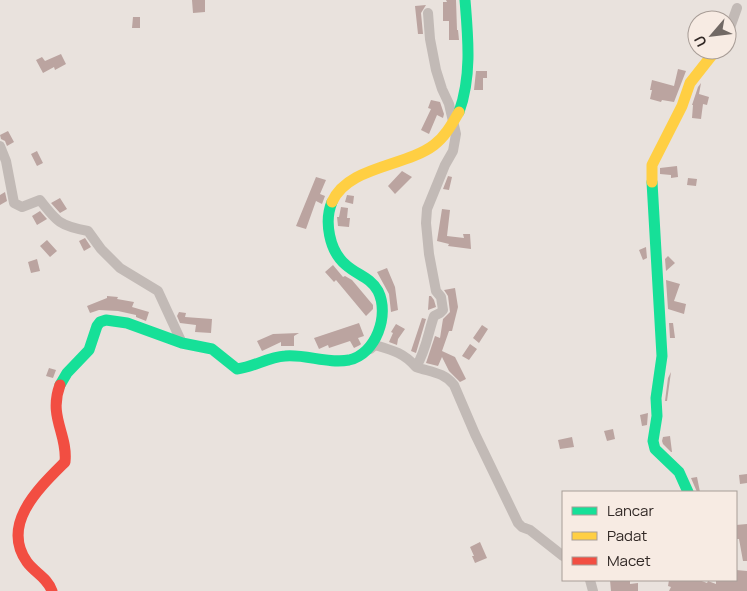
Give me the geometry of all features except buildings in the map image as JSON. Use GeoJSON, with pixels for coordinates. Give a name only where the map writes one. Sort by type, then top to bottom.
{"type":"FeatureCollection","features":[{"type":"Feature","properties":{"kind":"street"},"geometry":{"type":"LineString","coordinates":[[370,349],[380,327],[383,315],[382,304],[373,284],[343,263],[337,255],[329,234],[328,210],[340,188],[352,180],[425,151],[440,141],[453,126],[462,100],[468,70],[468,32],[464,0]]}},
{"type":"Feature","properties":{"kind":"street"},"geometry":{"type":"LineString","coordinates":[[416,367],[428,340],[434,316],[443,310],[441,297],[436,291],[429,254],[426,209],[456,142],[449,104],[436,70],[430,39],[428,12]]}},
{"type":"Feature","properties":{"kind":"street"},"geometry":{"type":"LineString","coordinates":[[688,491],[679,472],[664,460],[655,449],[654,441],[656,398],[662,356],[651,173],[652,165],[682,106],[690,83],[708,60]]}},
{"type":"Feature","properties":{"kind":"street"},"geometry":{"type":"LineString","coordinates":[[0,146],[6,161],[14,203],[22,207],[40,200],[56,221],[70,228],[88,231],[101,249],[120,268],[158,291],[182,343]]}},
{"type":"Feature","properties":{"kind":"street"},"geometry":{"type":"LineString","coordinates":[[52,591],[50,584],[45,578],[18,553],[12,543],[9,528],[12,514],[25,498],[65,462],[66,446],[57,424],[57,393],[61,382],[76,362],[89,349],[92,333],[100,322],[106,320],[127,323],[182,343],[212,349],[237,368],[256,365],[270,359],[295,355],[344,362],[362,355],[375,345],[409,358],[416,367],[431,370],[450,380],[454,385],[475,434],[518,523],[562,555]]}},
{"type":"Feature","properties":{"kind":"traffic: fast"},"geometry":{"type":"LineString","coordinates":[[459,112],[466,85],[468,56],[465,0]]}},
{"type":"Feature","properties":{"kind":"traffic: fast"},"geometry":{"type":"LineString","coordinates":[[652,182],[662,356],[656,398],[657,416],[653,441],[655,449],[679,472],[688,491]]}},
{"type":"Feature","properties":{"kind":"traffic: fast"},"geometry":{"type":"LineString","coordinates":[[60,385],[67,373],[89,350],[97,326],[100,322],[106,320],[127,323],[182,343],[212,349],[237,369],[285,356],[349,360],[367,350],[373,342],[381,322],[381,301],[375,286],[346,265],[340,259],[332,244],[328,227],[332,202]]}},
{"type":"Feature","properties":{"kind":"traffic: slow"},"geometry":{"type":"LineString","coordinates":[[652,182],[652,165],[682,106],[690,83],[708,60]]}},
{"type":"Feature","properties":{"kind":"traffic: slow"},"geometry":{"type":"LineString","coordinates":[[332,202],[340,190],[351,181],[378,168],[422,152],[434,145],[445,134],[459,112]]}},
{"type":"Feature","properties":{"kind":"traffic: jam"},"geometry":{"type":"LineString","coordinates":[[52,591],[47,582],[27,562],[20,548],[18,534],[26,507],[65,462],[64,443],[56,407],[60,385]]}}]}
